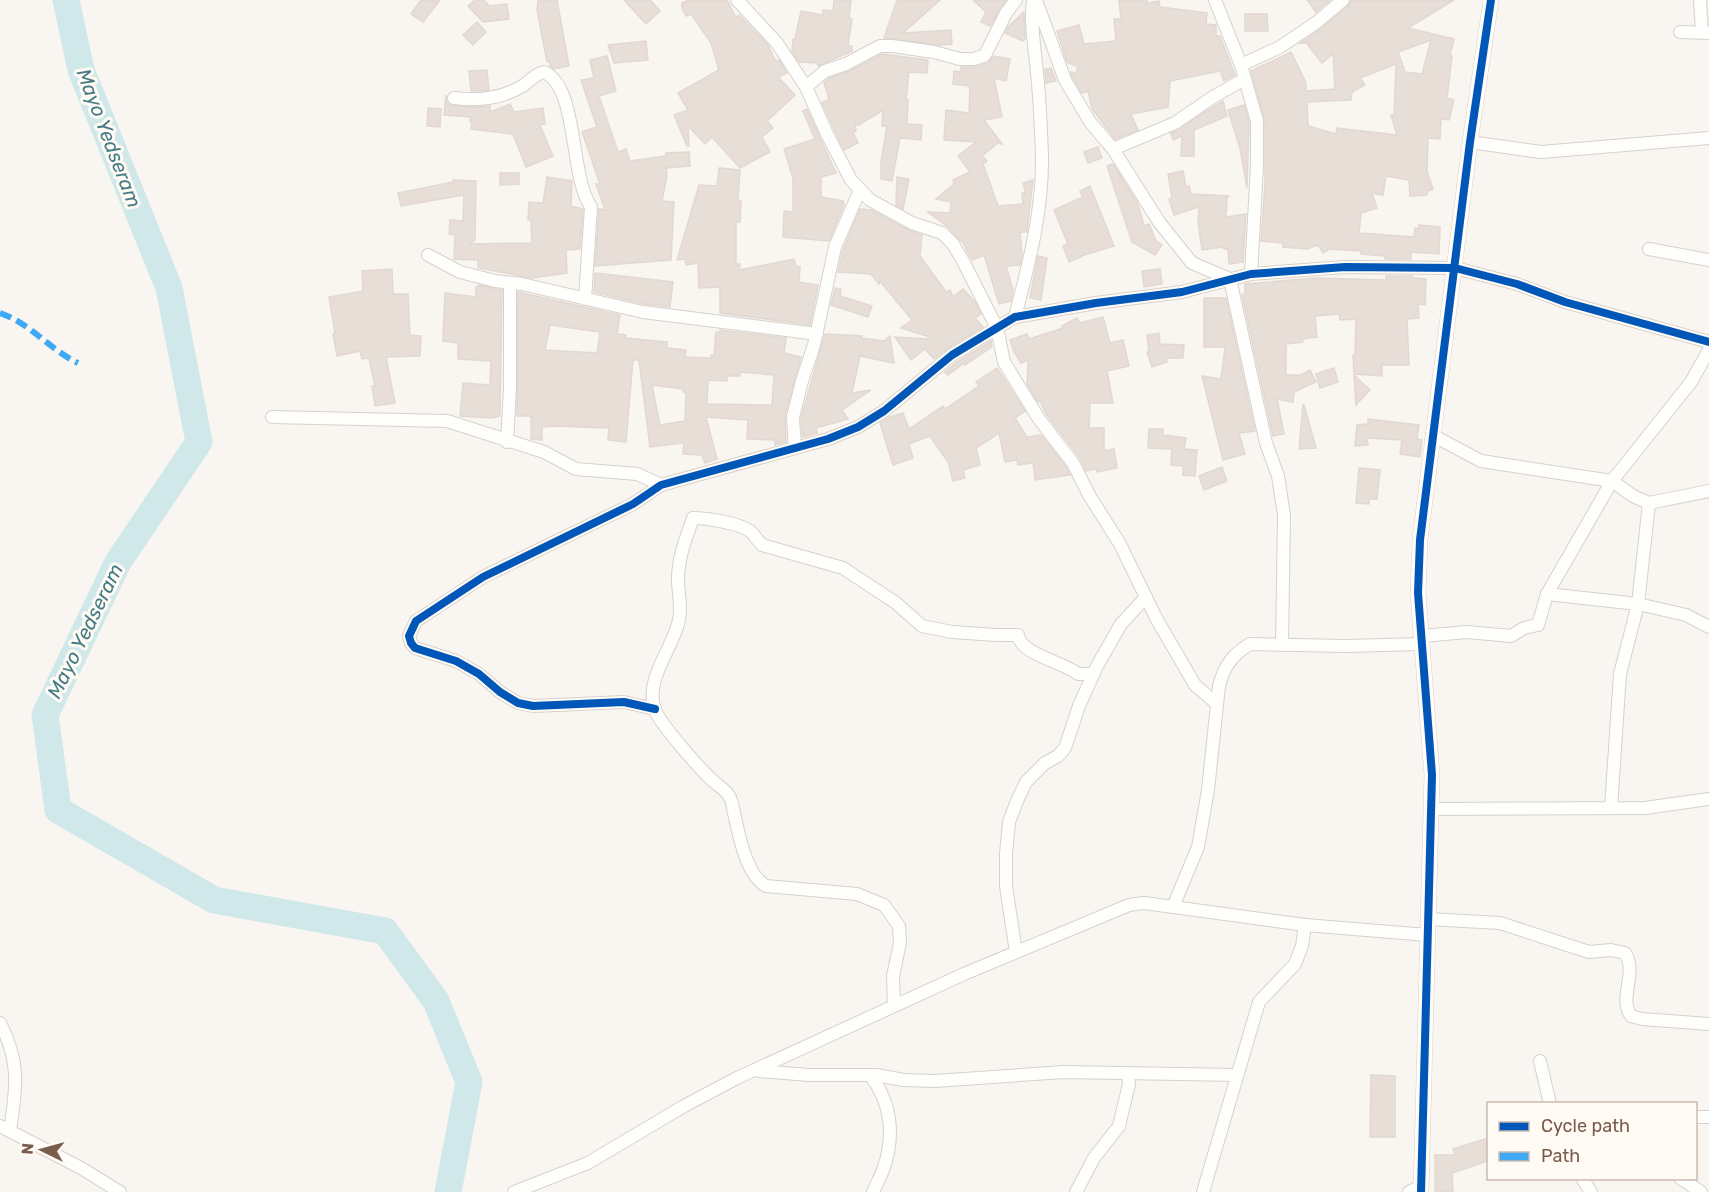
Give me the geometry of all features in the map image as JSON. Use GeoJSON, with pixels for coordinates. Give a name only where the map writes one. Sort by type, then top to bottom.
{"type":"FeatureCollection","features":[{"type":"Feature","properties":{"kind":"street"},"geometry":{"type":"LineString","coordinates":[[737,0],[777,43],[806,87],[827,135],[851,180],[870,200],[912,223],[942,234],[953,244],[997,328],[1004,362],[1039,419],[1073,463],[1089,495],[1120,544],[1195,686],[1217,704]]}},
{"type":"Feature","properties":{"kind":"street"},"geometry":{"type":"LineString","coordinates":[[806,87],[825,71],[846,64],[880,46],[934,52],[960,59],[974,59],[985,55],[1006,13],[1016,0]]}},
{"type":"Feature","properties":{"kind":"street"},"geometry":{"type":"LineString","coordinates":[[1035,0],[1065,80],[1090,122],[1113,149],[1159,222],[1192,263],[1230,279]]}},
{"type":"Feature","properties":{"kind":"street"},"geometry":{"type":"LineString","coordinates":[[1015,317],[1034,244],[1041,196],[1042,156],[1033,35],[1035,0]]}},
{"type":"Feature","properties":{"kind":"street"},"geometry":{"type":"LineString","coordinates":[[1215,0],[1241,65],[1243,80],[1257,121],[1251,274]]}},
{"type":"Feature","properties":{"kind":"street"},"geometry":{"type":"LineString","coordinates":[[1241,65],[1280,47],[1317,22],[1343,0]]}},
{"type":"Feature","properties":{"kind":"street"},"geometry":{"type":"LineString","coordinates":[[1417,1190],[1432,809],[1432,775],[1418,593],[1420,540],[1470,142],[1491,0]]}},
{"type":"Feature","properties":{"kind":"street"},"geometry":{"type":"LineString","coordinates":[[1680,32],[1706,33],[1700,0]]}},
{"type":"Feature","properties":{"kind":"street"},"geometry":{"type":"LineString","coordinates":[[454,98],[477,100],[504,94],[524,84],[536,74],[544,72],[552,75],[560,87],[566,105],[580,182],[591,207],[585,299]]}},
{"type":"Feature","properties":{"kind":"street"},"geometry":{"type":"LineString","coordinates":[[1113,149],[1175,123],[1243,80]]}},
{"type":"Feature","properties":{"kind":"street"},"geometry":{"type":"LineString","coordinates":[[1470,142],[1541,153],[1709,138]]}},
{"type":"Feature","properties":{"kind":"street"},"geometry":{"type":"LineString","coordinates":[[795,448],[793,417],[816,334],[836,247],[860,190]]}},
{"type":"Feature","properties":{"kind":"street"},"geometry":{"type":"LineString","coordinates":[[1649,249],[1709,260]]}},
{"type":"Feature","properties":{"kind":"street"},"geometry":{"type":"LineString","coordinates":[[428,255],[460,273],[643,312],[816,334]]}},
{"type":"Feature","properties":{"kind":"street"},"geometry":{"type":"LineString","coordinates":[[655,710],[624,702],[533,706],[518,703],[500,692],[479,674],[456,661],[415,648],[409,636],[416,621],[483,577],[633,504],[661,485],[828,439],[858,427],[884,411],[952,355],[1015,317],[1096,303],[1182,292],[1251,274],[1345,267],[1455,268],[1517,284],[1565,302],[1709,342]]}},
{"type":"Feature","properties":{"kind":"street"},"geometry":{"type":"LineString","coordinates":[[1230,279],[1266,443],[1278,477],[1284,515],[1282,645]]}},
{"type":"Feature","properties":{"kind":"street"},"geometry":{"type":"LineString","coordinates":[[507,441],[510,389],[510,283]]}},
{"type":"Feature","properties":{"kind":"street"},"geometry":{"type":"LineString","coordinates":[[1173,907],[1198,848],[1208,790],[1217,704],[1223,672],[1230,660],[1250,644],[1422,640],[1467,632],[1511,636],[1524,628],[1538,625],[1547,594],[1612,482],[1690,382],[1709,350]]}},
{"type":"Feature","properties":{"kind":"street"},"geometry":{"type":"LineString","coordinates":[[272,417],[447,421],[544,452],[576,469],[637,474],[661,485]]}},
{"type":"Feature","properties":{"kind":"street"},"geometry":{"type":"LineString","coordinates":[[1432,435],[1481,461],[1612,482],[1633,496],[1649,503],[1709,491]]}},
{"type":"Feature","properties":{"kind":"street"},"geometry":{"type":"LineString","coordinates":[[1611,808],[1620,674],[1638,604],[1649,503]]}},
{"type":"Feature","properties":{"kind":"street"},"geometry":{"type":"LineString","coordinates":[[894,1005],[893,976],[900,943],[899,926],[884,905],[857,894],[766,886],[759,882],[743,849],[729,796],[696,764],[655,710],[651,694],[656,675],[670,648],[679,621],[681,609],[679,563],[693,518],[710,519],[744,528],[753,533],[755,539],[762,545],[843,568],[896,603],[922,626],[952,632],[996,636],[1018,634],[1025,647],[1041,656],[1071,668],[1078,674],[1093,674]]}},
{"type":"Feature","properties":{"kind":"street"},"geometry":{"type":"LineString","coordinates":[[1547,594],[1638,604],[1686,615],[1709,627]]}},
{"type":"Feature","properties":{"kind":"street"},"geometry":{"type":"LineString","coordinates":[[1016,952],[1006,886],[1009,822],[1026,782],[1045,763],[1058,756],[1065,748],[1093,674],[1121,624],[1146,597]]}},
{"type":"Feature","properties":{"kind":"street"},"geometry":{"type":"LineString","coordinates":[[1432,809],[1645,808],[1709,799]]}},
{"type":"Feature","properties":{"kind":"street"},"geometry":{"type":"LineString","coordinates":[[514,1192],[588,1163],[684,1106],[737,1078],[757,1071],[894,1005],[1129,905],[1144,903],[1305,925],[1428,935]]}},
{"type":"Feature","properties":{"kind":"street"},"geometry":{"type":"LineString","coordinates":[[1428,919],[1500,923],[1589,951],[1611,950],[1625,953],[1631,964],[1627,1000],[1627,1011],[1631,1016],[1642,1019],[1709,1024]]}},
{"type":"Feature","properties":{"kind":"street"},"geometry":{"type":"LineString","coordinates":[[1203,1192],[1259,1002],[1295,964],[1302,946],[1305,925]]}},
{"type":"Feature","properties":{"kind":"street"},"geometry":{"type":"LineString","coordinates":[[0,1023],[13,1052],[16,1069],[16,1094],[5,1129],[81,1167],[120,1192]]}},
{"type":"Feature","properties":{"kind":"street"},"geometry":{"type":"LineString","coordinates":[[1540,1061],[1550,1102]]}},
{"type":"Feature","properties":{"kind":"street"},"geometry":{"type":"LineString","coordinates":[[757,1071],[809,1075],[870,1075],[904,1080],[1064,1072],[1237,1075]]}},
{"type":"Feature","properties":{"kind":"street"},"geometry":{"type":"LineString","coordinates":[[1076,1192],[1094,1158],[1119,1126],[1129,1084],[1128,1074]]}},
{"type":"Feature","properties":{"kind":"street"},"geometry":{"type":"LineString","coordinates":[[870,1075],[881,1089],[891,1132],[883,1172],[873,1192]]}},
{"type":"Feature","properties":{"kind":"street"},"geometry":{"type":"LineString","coordinates":[[1682,1180],[1701,1192]]}},
{"type":"Feature","properties":{"kind":"building"},"geometry":{"type":"Polygon","coordinates":[[[421,0],[440,0],[423,22],[411,14],[421,0]]]}},
{"type":"Feature","properties":{"kind":"building"},"geometry":{"type":"Polygon","coordinates":[[[475,0],[484,0],[489,6],[507,4],[509,19],[483,22],[468,6],[475,0]]]}},
{"type":"Feature","properties":{"kind":"building"},"geometry":{"type":"Polygon","coordinates":[[[538,0],[557,0],[569,66],[553,69],[549,61],[547,62],[537,10],[538,0]]]}},
{"type":"Feature","properties":{"kind":"building"},"geometry":{"type":"Polygon","coordinates":[[[624,0],[650,0],[660,11],[646,24],[624,0]]]}},
{"type":"Feature","properties":{"kind":"building"},"geometry":{"type":"Polygon","coordinates":[[[689,0],[727,0],[736,18],[739,15],[768,45],[776,62],[779,60],[787,73],[778,77],[795,95],[767,121],[773,128],[762,137],[770,152],[740,168],[712,137],[705,144],[688,126],[689,146],[687,146],[674,115],[688,110],[678,93],[719,70],[711,43],[691,14],[686,16],[682,8],[682,3],[689,0]]]}},
{"type":"Feature","properties":{"kind":"building"},"geometry":{"type":"Polygon","coordinates":[[[834,0],[851,0],[849,18],[852,19],[848,46],[852,46],[852,51],[818,66],[817,63],[799,62],[792,51],[801,11],[823,15],[823,10],[833,11],[834,0]]]}},
{"type":"Feature","properties":{"kind":"building"},"geometry":{"type":"Polygon","coordinates":[[[897,0],[940,0],[903,33],[951,30],[952,44],[940,45],[884,38],[897,0]]]}},
{"type":"Feature","properties":{"kind":"building"},"geometry":{"type":"Polygon","coordinates":[[[973,0],[1006,0],[990,26],[981,22],[986,12],[973,0]]]}},
{"type":"Feature","properties":{"kind":"building"},"geometry":{"type":"Polygon","coordinates":[[[1119,0],[1147,0],[1146,3],[1159,1],[1160,7],[1207,13],[1206,24],[1216,25],[1216,36],[1220,36],[1235,75],[1224,81],[1220,71],[1170,81],[1168,107],[1131,114],[1138,130],[1115,139],[1092,109],[1088,91],[1082,93],[1072,76],[1071,72],[1076,73],[1078,67],[1067,62],[1057,31],[1079,25],[1084,44],[1116,41],[1114,19],[1121,19],[1119,0]]]}},
{"type":"Feature","properties":{"kind":"building"},"geometry":{"type":"Polygon","coordinates":[[[1307,0],[1330,0],[1316,12],[1307,0]]]}},
{"type":"Feature","properties":{"kind":"building"},"geometry":{"type":"Polygon","coordinates":[[[1351,0],[1454,0],[1408,28],[1454,39],[1450,55],[1452,56],[1447,98],[1454,100],[1449,120],[1441,119],[1440,139],[1428,138],[1427,171],[1433,189],[1428,191],[1427,195],[1410,196],[1409,180],[1386,176],[1383,195],[1372,193],[1377,208],[1361,213],[1359,233],[1414,237],[1415,228],[1419,229],[1419,225],[1440,227],[1439,254],[1411,252],[1411,259],[1385,259],[1384,256],[1361,254],[1361,251],[1330,249],[1323,253],[1318,245],[1307,249],[1283,247],[1283,243],[1261,241],[1265,184],[1265,121],[1251,71],[1291,52],[1306,83],[1306,91],[1335,89],[1333,54],[1322,63],[1307,44],[1309,43],[1300,43],[1348,6],[1351,0]],[[1431,40],[1398,52],[1405,72],[1422,74],[1431,40]],[[1396,64],[1360,78],[1365,85],[1352,92],[1351,100],[1307,102],[1308,126],[1336,134],[1337,128],[1397,135],[1391,115],[1394,115],[1396,64]]]}},
{"type":"Feature","properties":{"kind":"building"},"geometry":{"type":"Polygon","coordinates":[[[1024,12],[1025,39],[1023,41],[1005,33],[1008,27],[1024,12]]]}},
{"type":"Feature","properties":{"kind":"building"},"geometry":{"type":"Polygon","coordinates":[[[1245,14],[1267,14],[1268,31],[1245,31],[1245,14]]]}},
{"type":"Feature","properties":{"kind":"building"},"geometry":{"type":"Polygon","coordinates":[[[477,22],[486,32],[473,45],[463,35],[477,22]]]}},
{"type":"Feature","properties":{"kind":"building"},"geometry":{"type":"Polygon","coordinates":[[[646,41],[648,60],[614,63],[608,45],[646,41]]]}},
{"type":"Feature","properties":{"kind":"building"},"geometry":{"type":"Polygon","coordinates":[[[882,54],[928,60],[927,73],[909,72],[906,100],[908,100],[907,124],[922,125],[921,140],[900,138],[892,181],[881,179],[881,162],[887,126],[882,126],[883,110],[859,125],[855,125],[856,131],[853,132],[858,143],[844,150],[822,103],[829,99],[824,83],[829,78],[850,71],[882,54]]]}},
{"type":"Feature","properties":{"kind":"building"},"geometry":{"type":"Polygon","coordinates":[[[607,56],[616,91],[599,96],[618,152],[626,149],[630,161],[666,156],[666,153],[689,152],[690,166],[666,168],[667,176],[662,201],[674,202],[671,260],[595,266],[599,209],[605,210],[596,184],[600,184],[582,132],[597,127],[581,80],[594,78],[590,60],[607,56]]]}},
{"type":"Feature","properties":{"kind":"building"},"geometry":{"type":"Polygon","coordinates":[[[994,56],[1010,59],[1006,81],[994,78],[1002,117],[984,120],[1002,144],[998,143],[982,156],[987,161],[983,164],[998,206],[1023,204],[1022,193],[1026,193],[1023,183],[1033,180],[1027,232],[1020,232],[1022,254],[1020,265],[1006,266],[1013,290],[1011,301],[999,304],[984,255],[972,260],[963,243],[948,227],[928,212],[950,213],[951,202],[936,199],[954,184],[953,180],[970,172],[958,156],[976,142],[944,140],[946,110],[969,113],[970,86],[953,84],[954,71],[961,72],[961,67],[974,67],[988,63],[994,56]]]}},
{"type":"Feature","properties":{"kind":"building"},"geometry":{"type":"Polygon","coordinates":[[[1051,68],[1056,81],[1046,83],[1045,69],[1051,68]]]}},
{"type":"Feature","properties":{"kind":"building"},"geometry":{"type":"Polygon","coordinates":[[[487,70],[489,90],[471,91],[469,71],[487,70]]]}},
{"type":"Feature","properties":{"kind":"building"},"geometry":{"type":"Polygon","coordinates":[[[446,95],[446,101],[450,105],[490,106],[490,112],[510,104],[514,112],[543,108],[545,124],[540,125],[553,156],[526,167],[513,134],[471,129],[470,117],[444,115],[446,95]]]}},
{"type":"Feature","properties":{"kind":"building"},"geometry":{"type":"Polygon","coordinates":[[[1223,101],[1227,116],[1194,130],[1194,156],[1181,156],[1182,136],[1173,140],[1171,133],[1223,101]]]}},
{"type":"Feature","properties":{"kind":"building"},"geometry":{"type":"Polygon","coordinates":[[[1244,105],[1249,122],[1247,188],[1240,148],[1228,110],[1244,105]]]}},
{"type":"Feature","properties":{"kind":"building"},"geometry":{"type":"Polygon","coordinates":[[[428,108],[441,109],[440,127],[427,126],[428,108]]]}},
{"type":"Feature","properties":{"kind":"building"},"geometry":{"type":"Polygon","coordinates":[[[807,109],[836,173],[821,177],[821,197],[843,201],[844,205],[829,241],[783,237],[784,211],[793,212],[793,178],[784,149],[815,139],[803,111],[807,109]]]}},
{"type":"Feature","properties":{"kind":"building"},"geometry":{"type":"Polygon","coordinates":[[[1098,147],[1102,158],[1088,163],[1084,152],[1098,147]]]}},
{"type":"Feature","properties":{"kind":"building"},"geometry":{"type":"Polygon","coordinates":[[[1113,164],[1138,204],[1144,226],[1149,224],[1156,241],[1162,245],[1155,255],[1132,242],[1107,166],[1113,164]]]}},
{"type":"Feature","properties":{"kind":"building"},"geometry":{"type":"Polygon","coordinates":[[[719,168],[740,170],[738,201],[741,201],[740,222],[736,222],[736,264],[740,264],[739,270],[794,259],[796,266],[800,267],[799,282],[818,285],[810,325],[720,313],[720,287],[699,288],[698,263],[686,265],[685,259],[677,260],[699,185],[717,186],[719,168]]]}},
{"type":"Feature","properties":{"kind":"building"},"geometry":{"type":"Polygon","coordinates":[[[1183,171],[1186,187],[1189,186],[1191,194],[1229,196],[1226,217],[1246,214],[1243,262],[1229,264],[1228,249],[1223,247],[1202,250],[1198,222],[1199,207],[1174,215],[1169,199],[1172,198],[1168,174],[1183,171]]]}},
{"type":"Feature","properties":{"kind":"building"},"geometry":{"type":"Polygon","coordinates":[[[500,173],[519,173],[519,184],[500,185],[500,173]]]}},
{"type":"Feature","properties":{"kind":"building"},"geometry":{"type":"Polygon","coordinates":[[[547,177],[572,181],[571,206],[583,209],[580,249],[566,250],[567,273],[532,278],[478,268],[478,260],[454,259],[455,235],[449,234],[450,220],[463,221],[464,195],[401,206],[398,193],[453,182],[453,180],[476,181],[475,240],[470,244],[532,243],[531,220],[528,220],[529,202],[543,203],[547,177]]]}},
{"type":"Feature","properties":{"kind":"building"},"geometry":{"type":"Polygon","coordinates":[[[897,177],[909,179],[903,209],[896,205],[897,177]]]}},
{"type":"Feature","properties":{"kind":"building"},"geometry":{"type":"Polygon","coordinates":[[[1090,186],[1114,246],[1069,262],[1063,246],[1068,244],[1054,210],[1083,197],[1080,191],[1090,186]]]}},
{"type":"Feature","properties":{"kind":"building"},"geometry":{"type":"Polygon","coordinates":[[[860,209],[871,210],[922,235],[920,256],[946,292],[950,290],[953,297],[963,289],[975,302],[981,314],[975,318],[983,327],[934,359],[925,349],[911,360],[895,337],[930,339],[930,337],[901,328],[912,320],[880,281],[879,284],[871,274],[838,272],[843,250],[860,209]]]}},
{"type":"Feature","properties":{"kind":"building"},"geometry":{"type":"Polygon","coordinates":[[[1038,256],[1047,258],[1041,300],[1030,298],[1038,256]]]}},
{"type":"Feature","properties":{"kind":"building"},"geometry":{"type":"Polygon","coordinates":[[[392,269],[393,294],[408,294],[410,335],[421,336],[420,356],[386,357],[395,403],[375,406],[372,386],[375,386],[369,358],[362,359],[360,351],[337,356],[329,297],[363,291],[362,271],[392,269]]]}},
{"type":"Feature","properties":{"kind":"building"},"geometry":{"type":"Polygon","coordinates":[[[1160,269],[1162,284],[1144,287],[1142,271],[1160,269]]]}},
{"type":"Feature","properties":{"kind":"building"},"geometry":{"type":"Polygon","coordinates":[[[595,273],[673,282],[670,307],[644,304],[594,292],[595,273]]]}},
{"type":"Feature","properties":{"kind":"building"},"geometry":{"type":"Polygon","coordinates":[[[1386,276],[1412,276],[1412,278],[1426,279],[1425,305],[1418,304],[1419,318],[1407,319],[1409,365],[1382,365],[1382,376],[1354,374],[1356,319],[1340,320],[1339,314],[1315,316],[1317,337],[1286,344],[1286,375],[1301,375],[1310,370],[1316,382],[1294,392],[1293,402],[1277,399],[1284,434],[1273,436],[1242,295],[1245,294],[1245,284],[1315,278],[1386,280],[1386,276]]]}},
{"type":"Feature","properties":{"kind":"building"},"geometry":{"type":"Polygon","coordinates":[[[479,285],[502,290],[500,416],[492,418],[460,416],[463,383],[490,385],[491,361],[458,359],[458,343],[443,341],[445,293],[476,297],[476,287],[479,285]]]}},
{"type":"Feature","properties":{"kind":"building"},"geometry":{"type":"Polygon","coordinates":[[[835,288],[841,289],[840,296],[872,306],[868,317],[831,305],[835,288]]]}},
{"type":"Feature","properties":{"kind":"building"},"geometry":{"type":"Polygon","coordinates":[[[518,292],[620,315],[617,334],[626,335],[625,338],[667,342],[667,348],[686,350],[685,357],[711,358],[711,355],[714,355],[716,332],[720,330],[786,338],[784,353],[801,357],[785,415],[786,442],[775,445],[775,440],[747,439],[748,420],[706,417],[717,459],[705,463],[702,455],[683,454],[684,443],[650,447],[639,360],[633,360],[626,442],[608,440],[609,428],[553,426],[542,427],[542,440],[531,439],[531,416],[517,416],[518,292]],[[550,325],[545,350],[597,353],[600,332],[550,325]],[[740,372],[740,376],[727,376],[727,381],[708,380],[707,404],[772,405],[774,375],[740,372]],[[652,385],[660,425],[685,421],[686,392],[683,392],[683,389],[652,385]]]}},
{"type":"Feature","properties":{"kind":"building"},"geometry":{"type":"Polygon","coordinates":[[[1204,298],[1226,298],[1255,431],[1239,433],[1245,454],[1223,460],[1202,376],[1221,379],[1225,347],[1204,347],[1204,298]]]}},
{"type":"Feature","properties":{"kind":"building"},"geometry":{"type":"Polygon","coordinates":[[[1103,317],[1110,343],[1123,340],[1129,366],[1107,371],[1113,403],[1090,403],[1089,428],[1104,428],[1104,451],[1114,449],[1117,468],[1097,472],[1096,469],[1086,471],[1080,458],[1046,414],[1040,401],[1038,402],[1027,384],[1028,360],[1021,363],[1010,340],[1027,334],[1029,339],[1063,328],[1062,326],[1077,318],[1080,323],[1103,317]]]}},
{"type":"Feature","properties":{"kind":"building"},"geometry":{"type":"Polygon","coordinates":[[[1159,333],[1160,344],[1184,345],[1183,358],[1166,358],[1167,362],[1152,367],[1147,352],[1149,352],[1147,335],[1159,333]]]}},
{"type":"Feature","properties":{"kind":"building"},"geometry":{"type":"Polygon","coordinates":[[[825,334],[862,336],[861,338],[884,341],[890,336],[894,363],[860,356],[852,393],[871,390],[842,410],[848,419],[816,428],[817,433],[803,437],[801,418],[825,334]]]}},
{"type":"Feature","properties":{"kind":"building"},"geometry":{"type":"Polygon","coordinates":[[[991,341],[992,347],[948,375],[945,372],[957,362],[991,341]]]}},
{"type":"Feature","properties":{"kind":"building"},"geometry":{"type":"Polygon","coordinates":[[[997,368],[1025,411],[1015,418],[1027,437],[1041,435],[1070,475],[1035,480],[1033,463],[1018,465],[1017,460],[1005,462],[999,433],[976,448],[980,465],[963,470],[965,478],[953,481],[948,462],[930,436],[909,444],[913,458],[893,465],[880,423],[903,413],[909,429],[943,406],[945,409],[979,386],[976,382],[997,368]]]}},
{"type":"Feature","properties":{"kind":"building"},"geometry":{"type":"Polygon","coordinates":[[[1334,368],[1338,382],[1320,388],[1316,374],[1334,368]]]}},
{"type":"Feature","properties":{"kind":"building"},"geometry":{"type":"Polygon","coordinates":[[[1354,375],[1370,390],[1356,405],[1354,375]]]}},
{"type":"Feature","properties":{"kind":"building"},"geometry":{"type":"Polygon","coordinates":[[[1304,405],[1316,448],[1299,449],[1304,405]]]}},
{"type":"Feature","properties":{"kind":"building"},"geometry":{"type":"Polygon","coordinates":[[[1368,419],[1419,425],[1417,439],[1422,440],[1420,457],[1400,454],[1402,440],[1367,438],[1368,445],[1355,446],[1357,425],[1368,424],[1368,419]]]}},
{"type":"Feature","properties":{"kind":"building"},"geometry":{"type":"Polygon","coordinates":[[[1149,429],[1163,429],[1163,435],[1186,438],[1184,449],[1197,450],[1195,476],[1183,475],[1183,466],[1171,465],[1172,449],[1148,448],[1149,429]]]}},
{"type":"Feature","properties":{"kind":"building"},"geometry":{"type":"Polygon","coordinates":[[[1222,467],[1227,481],[1204,490],[1199,476],[1222,467]]]}},
{"type":"Feature","properties":{"kind":"building"},"geometry":{"type":"Polygon","coordinates":[[[1359,468],[1380,470],[1377,499],[1369,499],[1369,504],[1356,503],[1359,468]]]}},
{"type":"Feature","properties":{"kind":"building"},"geometry":{"type":"Polygon","coordinates":[[[1371,1075],[1395,1076],[1395,1137],[1370,1137],[1371,1075]]]}},
{"type":"Feature","properties":{"kind":"building"},"geometry":{"type":"Polygon","coordinates":[[[1487,1138],[1487,1161],[1452,1173],[1453,1192],[1435,1192],[1435,1155],[1455,1155],[1453,1149],[1487,1138]]]}},
{"type":"Feature","properties":{"kind":"waterway","name":"Mayo Yedseram"},"geometry":{"type":"LineString","coordinates":[[66,0],[81,70],[169,288],[199,442],[118,562],[45,715],[58,810],[214,900],[385,931],[436,1001],[469,1082],[448,1192]]}},
{"type":"Feature","properties":{"kind":"marked path"},"geometry":{"type":"LineString","coordinates":[[0,313],[21,323],[78,363]]}},
{"type":"Feature","properties":{"kind":"cycle path"},"geometry":{"type":"LineString","coordinates":[[1421,1192],[1432,775],[1418,593],[1420,540],[1470,142],[1491,0]]}},
{"type":"Feature","properties":{"kind":"cycle path"},"geometry":{"type":"LineString","coordinates":[[655,709],[624,702],[533,706],[518,703],[500,692],[479,674],[456,661],[415,648],[409,636],[416,621],[483,577],[633,504],[661,485],[828,439],[858,427],[884,411],[952,355],[1015,317],[1096,303],[1182,292],[1251,274],[1345,267],[1455,268],[1517,284],[1565,302],[1709,342]]}}]}
